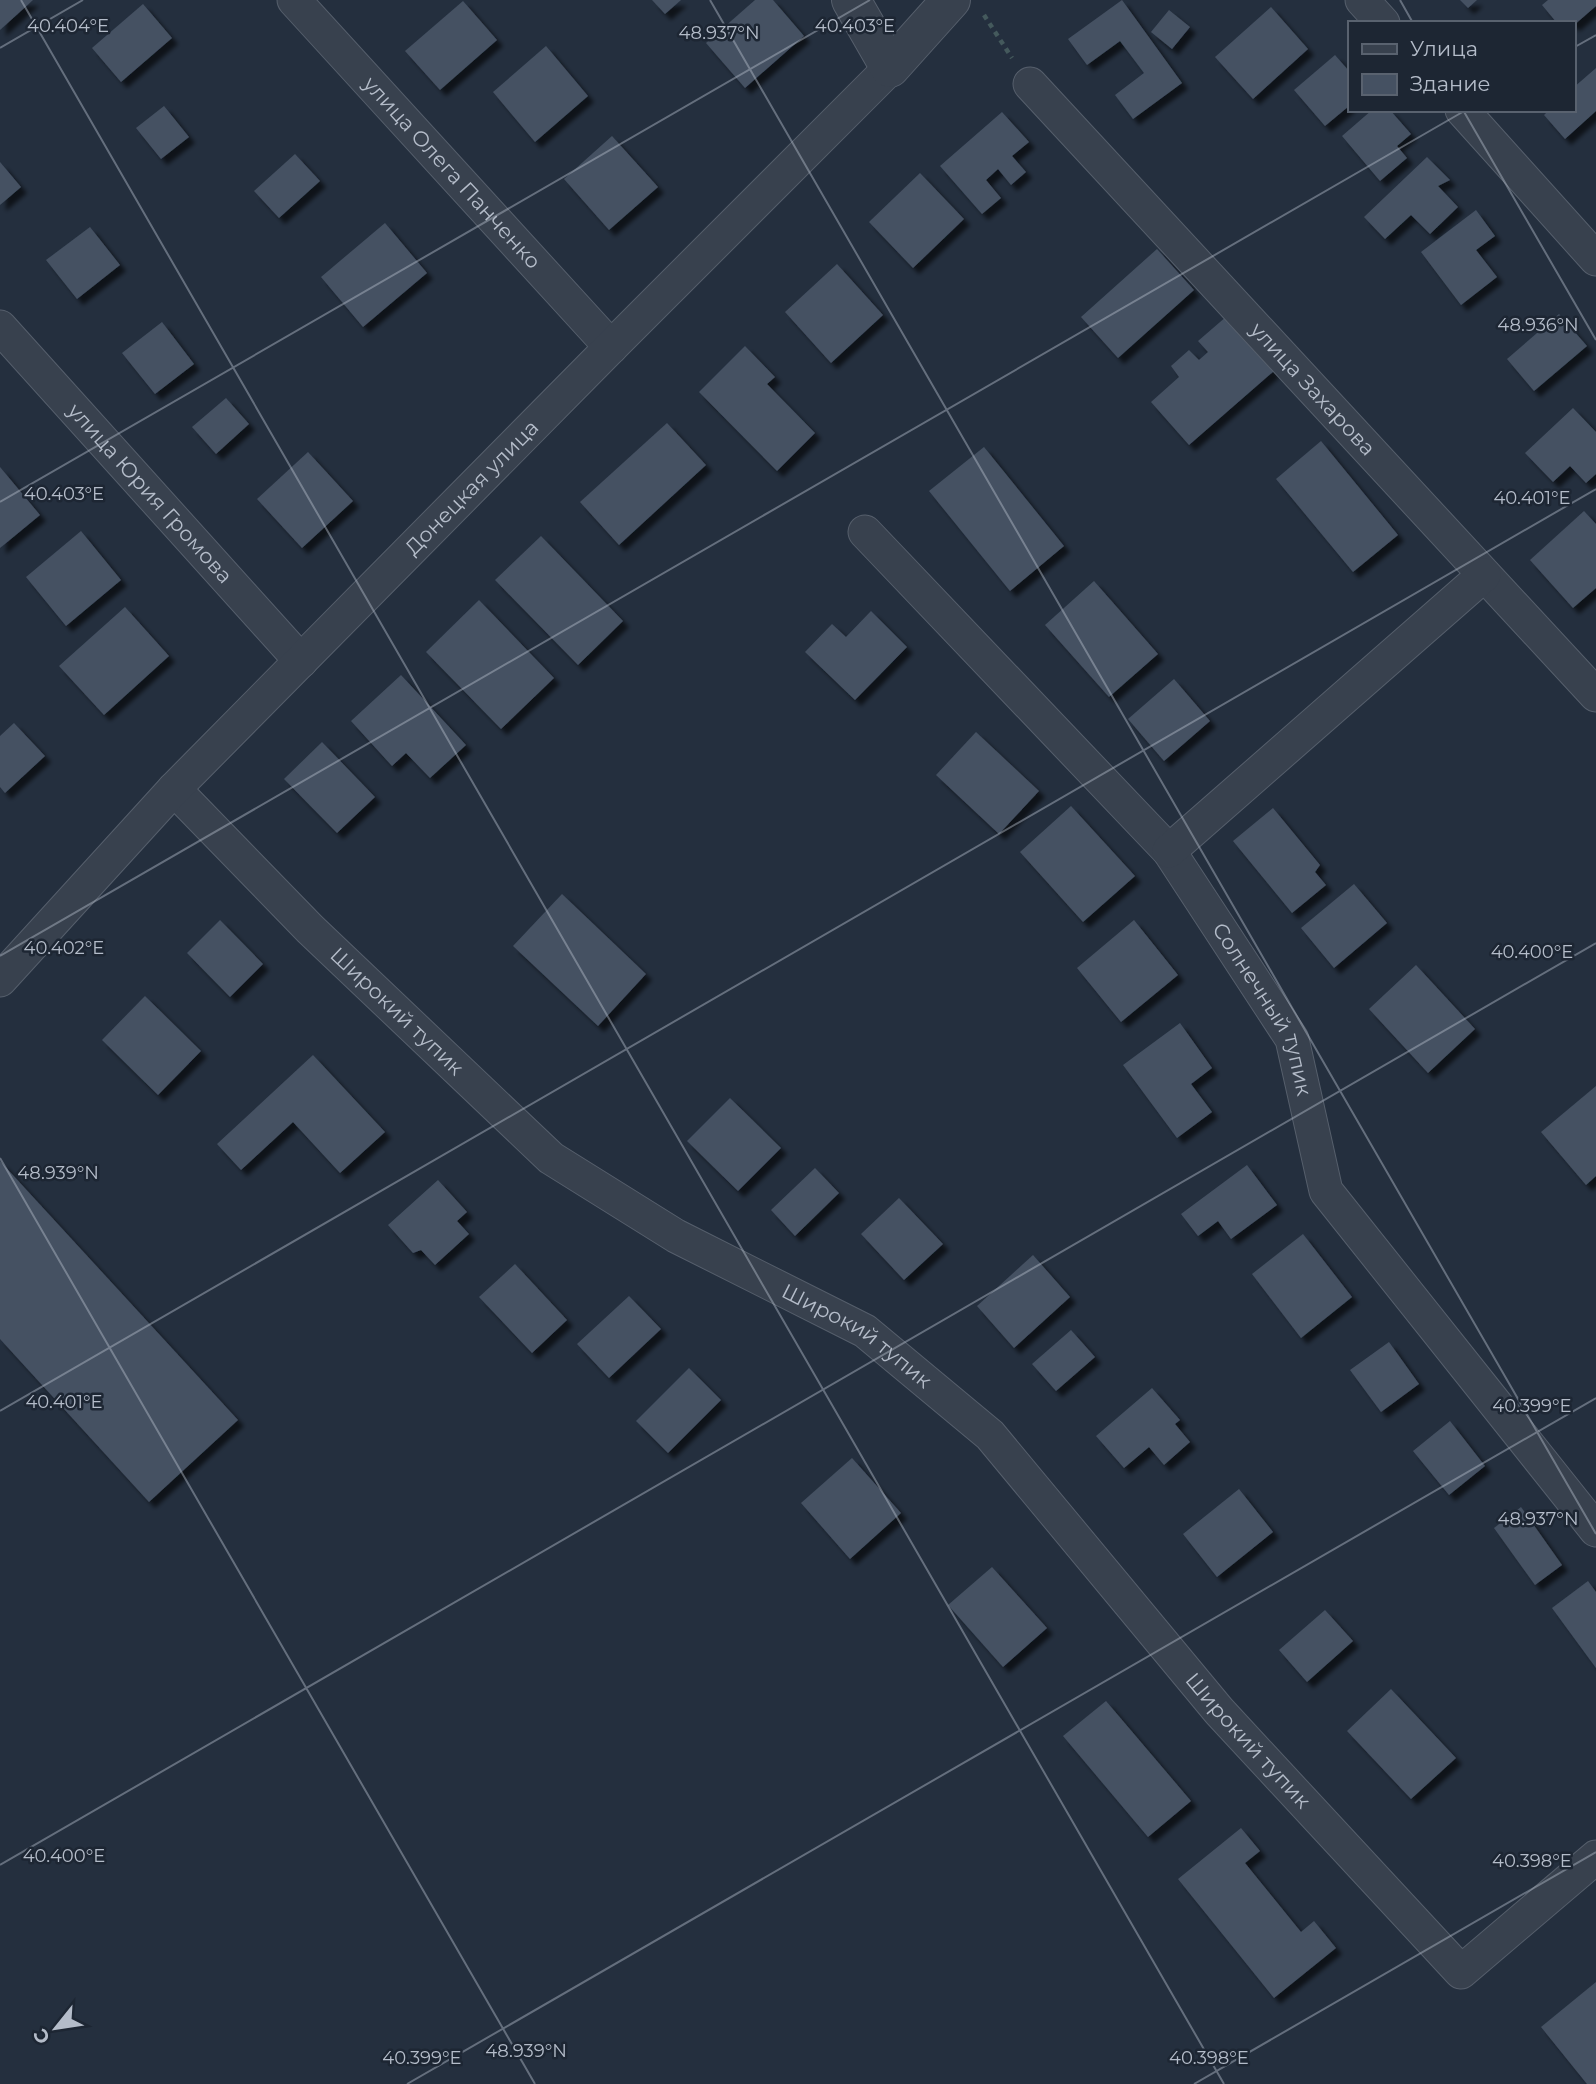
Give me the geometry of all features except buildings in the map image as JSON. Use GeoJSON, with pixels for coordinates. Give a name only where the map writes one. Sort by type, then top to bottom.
{"type":"FeatureCollection","features":[{"type":"Feature","properties":{"kind":"street","name":"улица Олега Панченко"},"geometry":{"type":"LineString","coordinates":[[294,0],[611,347]]}},
{"type":"Feature","properties":{"kind":"street"},"geometry":{"type":"LineString","coordinates":[[851,0],[890,68]]}},
{"type":"Feature","properties":{"kind":"street"},"geometry":{"type":"LineString","coordinates":[[1362,0],[1381,21]]}},
{"type":"Feature","properties":{"kind":"street","name":"Донецкая улица"},"geometry":{"type":"LineString","coordinates":[[0,980],[174,789],[611,347],[890,68],[966,5]]}},
{"type":"Feature","properties":{"kind":"street","name":"улица Захарова"},"geometry":{"type":"LineString","coordinates":[[1030,84],[1596,695]]}},
{"type":"Feature","properties":{"kind":"street"},"geometry":{"type":"LineString","coordinates":[[1464,112],[1596,259]]}},
{"type":"Feature","properties":{"kind":"street","name":"улица Юрия Громова"},"geometry":{"type":"LineString","coordinates":[[0,327],[301,661]]}},
{"type":"Feature","properties":{"kind":"street","name":"Солнечный тупик"},"geometry":{"type":"LineString","coordinates":[[865,532],[1169,851],[1292,1039],[1326,1191],[1596,1530]]}},
{"type":"Feature","properties":{"kind":"street"},"geometry":{"type":"LineString","coordinates":[[1169,851],[1484,575]]}},
{"type":"Feature","properties":{"kind":"street","name":"Широкий тупик"},"geometry":{"type":"LineString","coordinates":[[174,789],[310,929],[551,1158],[676,1236],[865,1331],[990,1435],[1219,1711],[1461,1972],[1596,1857]]}},
{"type":"Feature","properties":{"kind":"path"},"geometry":{"type":"LineString","coordinates":[[966,5],[1030,84]]}}]}
